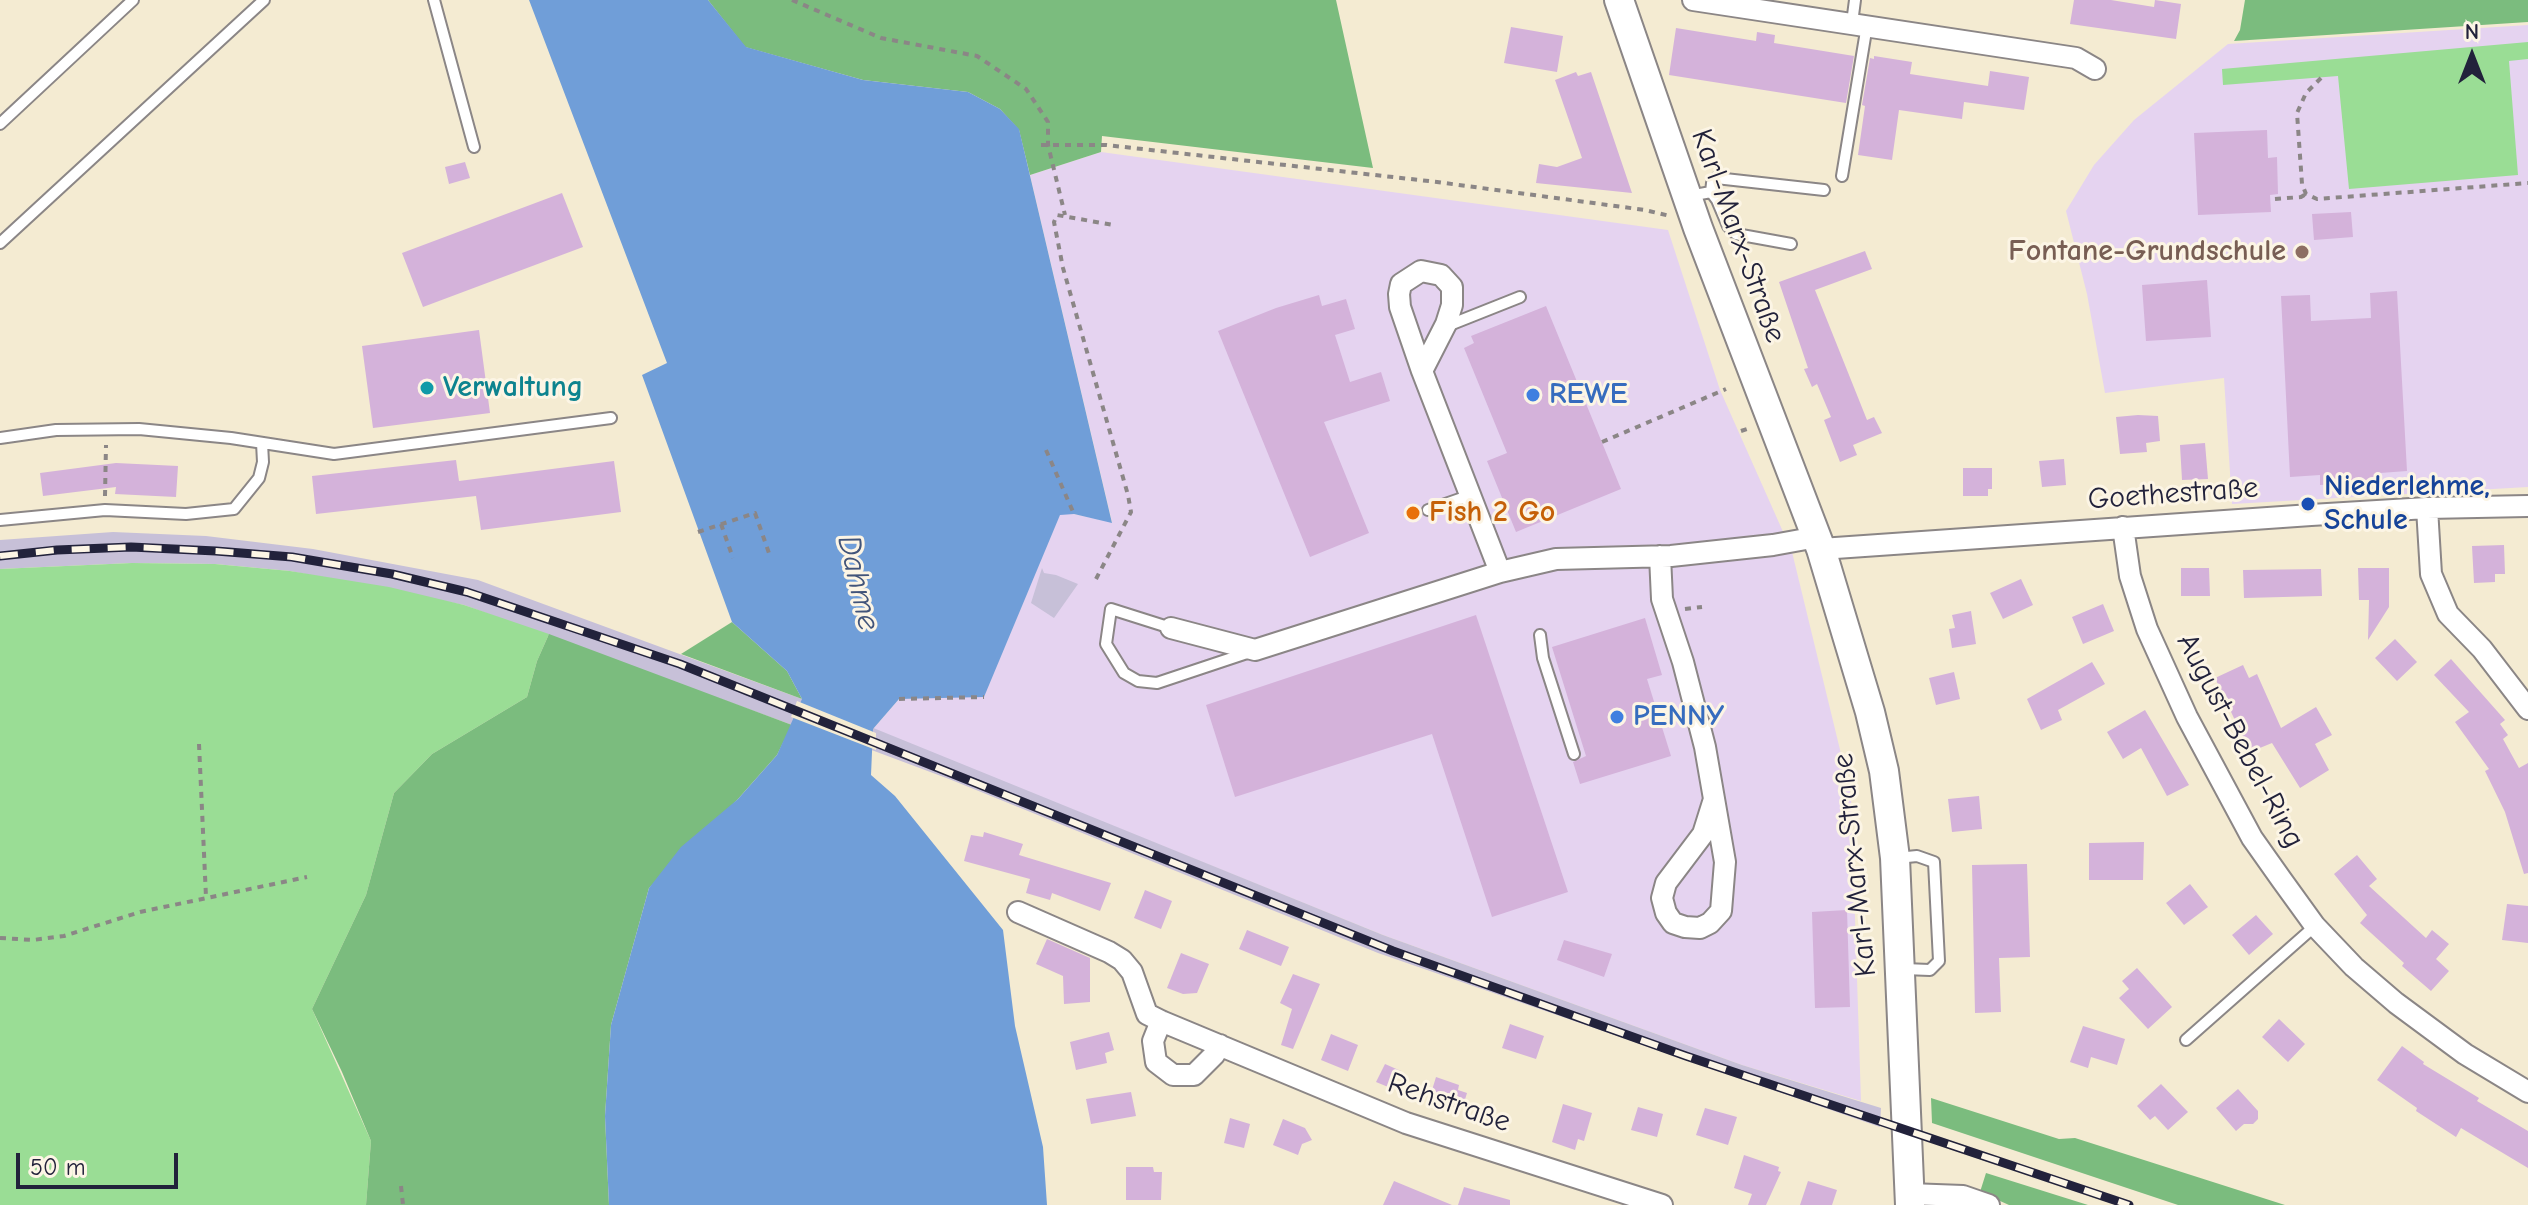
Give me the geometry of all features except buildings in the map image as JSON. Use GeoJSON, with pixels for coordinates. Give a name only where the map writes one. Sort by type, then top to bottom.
{"type":"FeatureCollection","features":[{"type":"Feature","properties":{"kind":"street","name":"Karl-Marx-Straße"},"geometry":{"type":"LineString","coordinates":[[1619,0],[1689,201],[1819,543],[1870,712],[1884,771],[1895,858],[1910,1200]]}},
{"type":"Feature","properties":{"kind":"street"},"geometry":{"type":"LineString","coordinates":[[1693,0],[1731,3],[2076,58],[2095,69]]}},
{"type":"Feature","properties":{"kind":"street"},"geometry":{"type":"LineString","coordinates":[[1422,371],[1445,326],[1452,305],[1452,287],[1441,275],[1421,271],[1401,284],[1400,307],[1422,371],[1500,572]]}},
{"type":"Feature","properties":{"kind":"street","name":"Goethestraße"},"geometry":{"type":"LineString","coordinates":[[1819,543],[2427,508],[2528,506]]}},
{"type":"Feature","properties":{"kind":"street"},"geometry":{"type":"LineString","coordinates":[[2427,508],[2431,574],[2448,614],[2482,649],[2528,709]]}},
{"type":"Feature","properties":{"kind":"street","name":"August-Bebel-Ring"},"geometry":{"type":"LineString","coordinates":[[2123,527],[2130,576],[2147,629],[2187,717],[2252,838],[2315,926],[2354,967],[2396,1003],[2465,1054],[2528,1091]]}},
{"type":"Feature","properties":{"kind":"street"},"geometry":{"type":"LineString","coordinates":[[1171,628],[1255,650],[1500,572],[1556,559],[1660,556],[1819,543]]}},
{"type":"Feature","properties":{"kind":"street"},"geometry":{"type":"LineString","coordinates":[[1660,556],[1662,599],[1683,662],[1705,747],[1725,862],[1721,911],[1710,923],[1700,928],[1685,927],[1673,923],[1662,898],[1666,883],[1703,834],[1714,799]]}},
{"type":"Feature","properties":{"kind":"street"},"geometry":{"type":"LineString","coordinates":[[1018,912],[1122,960],[1132,972],[1147,1014],[1161,1021],[1153,1041],[1156,1062],[1173,1075],[1194,1075],[1220,1045]]}},
{"type":"Feature","properties":{"kind":"street","name":"Rehstraße"},"geometry":{"type":"LineString","coordinates":[[1161,1021],[1406,1123],[1662,1205]]}},
{"type":"Feature","properties":{"kind":"street"},"geometry":{"type":"LineString","coordinates":[[1910,1200],[1963,1196],[1989,1205]]}},
{"type":"Feature","properties":{"kind":"lane"},"geometry":{"type":"LineString","coordinates":[[0,124],[133,0]]}},
{"type":"Feature","properties":{"kind":"lane"},"geometry":{"type":"LineString","coordinates":[[0,243],[264,0]]}},
{"type":"Feature","properties":{"kind":"lane"},"geometry":{"type":"LineString","coordinates":[[434,0],[474,147]]}},
{"type":"Feature","properties":{"kind":"lane"},"geometry":{"type":"LineString","coordinates":[[1842,176],[1859,24],[1855,0]]}},
{"type":"Feature","properties":{"kind":"lane"},"geometry":{"type":"LineString","coordinates":[[1689,201],[1716,178],[1824,190]]}},
{"type":"Feature","properties":{"kind":"lane"},"geometry":{"type":"LineString","coordinates":[[1689,201],[1717,200],[1728,226],[1736,234],[1791,244]]}},
{"type":"Feature","properties":{"kind":"lane"},"geometry":{"type":"LineString","coordinates":[[1445,326],[1520,297]]}},
{"type":"Feature","properties":{"kind":"lane"},"geometry":{"type":"LineString","coordinates":[[0,438],[56,430],[139,429],[334,454],[611,418]]}},
{"type":"Feature","properties":{"kind":"lane"},"geometry":{"type":"LineString","coordinates":[[0,520],[105,510],[186,514],[234,509],[259,478],[263,462],[262,443]]}},
{"type":"Feature","properties":{"kind":"lane"},"geometry":{"type":"LineString","coordinates":[[1428,510],[1471,495]]}},
{"type":"Feature","properties":{"kind":"lane"},"geometry":{"type":"LineString","coordinates":[[1171,628],[1111,609],[1106,644],[1124,673],[1138,681],[1157,683],[1255,650]]}},
{"type":"Feature","properties":{"kind":"lane"},"geometry":{"type":"LineString","coordinates":[[1540,635],[1543,658],[1574,754]]}},
{"type":"Feature","properties":{"kind":"lane"},"geometry":{"type":"LineString","coordinates":[[1895,858],[1917,856],[1934,862],[1939,961],[1930,970],[1901,969]]}},
{"type":"Feature","properties":{"kind":"lane"},"geometry":{"type":"LineString","coordinates":[[2186,1040],[2315,926]]}},
{"type":"Feature","properties":{"kind":"path"},"geometry":{"type":"LineString","coordinates":[[792,0],[881,38],[977,56],[1026,89],[1048,122],[1048,145],[1065,215]]}},
{"type":"Feature","properties":{"kind":"path"},"geometry":{"type":"LineString","coordinates":[[2321,78],[2306,93],[2297,113],[2302,184],[2306,194],[2317,199],[2528,183]]}},
{"type":"Feature","properties":{"kind":"path"},"geometry":{"type":"LineString","coordinates":[[1041,145],[1106,145],[1405,178],[1645,210],[1689,201]]}},
{"type":"Feature","properties":{"kind":"path"},"geometry":{"type":"LineString","coordinates":[[2275,199],[2306,194]]}},
{"type":"Feature","properties":{"kind":"path"},"geometry":{"type":"LineString","coordinates":[[1096,579],[1131,512],[1054,222],[1057,215],[1065,215],[1113,225]]}},
{"type":"Feature","properties":{"kind":"path"},"geometry":{"type":"LineString","coordinates":[[1602,442],[1726,389]]}},
{"type":"Feature","properties":{"kind":"path"},"geometry":{"type":"LineString","coordinates":[[105,429],[105,510]]}},
{"type":"Feature","properties":{"kind":"path"},"geometry":{"type":"LineString","coordinates":[[1046,450],[1074,514]]}},
{"type":"Feature","properties":{"kind":"path"},"geometry":{"type":"LineString","coordinates":[[698,532],[755,513],[770,556]]}},
{"type":"Feature","properties":{"kind":"path"},"geometry":{"type":"LineString","coordinates":[[721,524],[733,558]]}},
{"type":"Feature","properties":{"kind":"path"},"geometry":{"type":"LineString","coordinates":[[899,699],[984,697]]}},
{"type":"Feature","properties":{"kind":"path"},"geometry":{"type":"LineString","coordinates":[[199,744],[206,897]]}},
{"type":"Feature","properties":{"kind":"path"},"geometry":{"type":"LineString","coordinates":[[0,938],[33,940],[64,936],[140,912],[307,877]]}},
{"type":"Feature","properties":{"kind":"path"},"geometry":{"type":"LineString","coordinates":[[401,1186],[403,1205]]}},
{"type":"Feature","properties":{"kind":"shaded area","name":"Fontane-Grundschule"},"geometry":{"type":"Polygon","coordinates":[[[2528,25],[2528,487],[2232,504],[2224,378],[2105,393],[2087,294],[2066,211],[2094,165],[2134,120],[2228,44],[2528,25]]]}},
{"type":"Feature","properties":{"kind":"shaded area"},"geometry":{"type":"Polygon","coordinates":[[[1101,152],[1668,230],[1720,390],[1792,552],[1851,795],[1861,1101],[1742,1065],[1383,935],[873,729],[899,699],[984,696],[1060,514],[1112,522],[1030,175],[1101,152]]]}},
{"type":"Feature","properties":{"kind":"shaded area"},"geometry":{"type":"Polygon","coordinates":[[[113,532],[206,536],[313,549],[478,580],[802,699],[1383,935],[1742,1065],[1881,1108],[1880,1127],[1378,953],[949,779],[464,605],[290,571],[215,564],[132,563],[0,569],[0,540],[113,532]]]}},
{"type":"Feature","properties":{"kind":"shaded area"},"geometry":{"type":"Polygon","coordinates":[[[1042,568],[1044,573],[1078,584],[1054,618],[1031,603],[1042,568]]]}},
{"type":"Feature","properties":{"kind":"green space"},"geometry":{"type":"Polygon","coordinates":[[[708,0],[1336,0],[1373,168],[1102,136],[1101,152],[1030,175],[1019,130],[1000,109],[968,92],[863,80],[745,47],[708,0]]]}},
{"type":"Feature","properties":{"kind":"green space"},"geometry":{"type":"Polygon","coordinates":[[[2245,0],[2528,0],[2528,22],[2234,41],[2240,30],[2245,0]]]}},
{"type":"Feature","properties":{"kind":"green space"},"geometry":{"type":"Polygon","coordinates":[[[2528,42],[2528,59],[2509,61],[2518,175],[2349,189],[2338,76],[2223,85],[2222,69],[2528,42]]]}},
{"type":"Feature","properties":{"kind":"green space"},"geometry":{"type":"Polygon","coordinates":[[[132,563],[215,564],[290,571],[389,587],[464,605],[549,634],[537,661],[527,697],[432,754],[394,793],[366,895],[312,1009],[371,1141],[366,1205],[0,1205],[0,569],[132,563]]]}},
{"type":"Feature","properties":{"kind":"green space"},"geometry":{"type":"Polygon","coordinates":[[[732,622],[787,671],[802,699],[681,654],[732,622]]]}},
{"type":"Feature","properties":{"kind":"green space"},"geometry":{"type":"Polygon","coordinates":[[[549,634],[792,725],[777,755],[738,799],[649,888],[611,1025],[605,1116],[609,1205],[366,1205],[371,1141],[312,1009],[366,895],[394,793],[432,754],[527,697],[537,661],[549,634]]]}},
{"type":"Feature","properties":{"kind":"green space"},"geometry":{"type":"Polygon","coordinates":[[[1931,1098],[2059,1139],[2075,1138],[2285,1205],[2178,1205],[1932,1123],[1931,1098]]]}},
{"type":"Feature","properties":{"kind":"green space"},"geometry":{"type":"Polygon","coordinates":[[[1986,1173],[2088,1205],[2009,1205],[1980,1192],[1986,1173]]]}},
{"type":"Feature","properties":{"kind":"water","name":"Dahme"},"geometry":{"type":"Polygon","coordinates":[[[529,0],[708,0],[746,47],[863,80],[968,92],[1000,109],[1019,129],[1112,523],[1074,514],[1060,515],[984,697],[899,699],[873,729],[871,775],[895,796],[1003,930],[1015,1026],[1043,1147],[1047,1205],[609,1205],[605,1116],[611,1025],[649,888],[681,847],[738,799],[777,755],[802,699],[787,671],[732,622],[642,375],[667,363],[529,0]]]}},
{"type":"Feature","properties":{"kind":"pier"},"geometry":{"type":"Polygon","coordinates":[[[797,701],[876,733],[876,750],[791,717],[797,701]]]}},
{"type":"Feature","properties":{"kind":"railway"},"geometry":{"type":"LineString","coordinates":[[0,556],[131,547],[216,551],[292,557],[392,574],[467,592],[680,664],[1393,951],[1686,1056],[2129,1205]]}},
{"type":"Feature","properties":{"kind":"place","name":"Fontane-Grundschule"},"geometry":{"type":"Point","coordinates":[2302,252]}},
{"type":"Feature","properties":{"kind":"place","name":"Verwaltung"},"geometry":{"type":"Point","coordinates":[427,388]}},
{"type":"Feature","properties":{"kind":"place","name":"REWE"},"geometry":{"type":"Point","coordinates":[1533,395]}},
{"type":"Feature","properties":{"kind":"place","name":"Niederlehme, Schule"},"geometry":{"type":"Point","coordinates":[2308,504]}},
{"type":"Feature","properties":{"kind":"place","name":"Fish 2 Go"},"geometry":{"type":"Point","coordinates":[1413,513]}},
{"type":"Feature","properties":{"kind":"place","name":"PENNY"},"geometry":{"type":"Point","coordinates":[1617,717]}}]}
